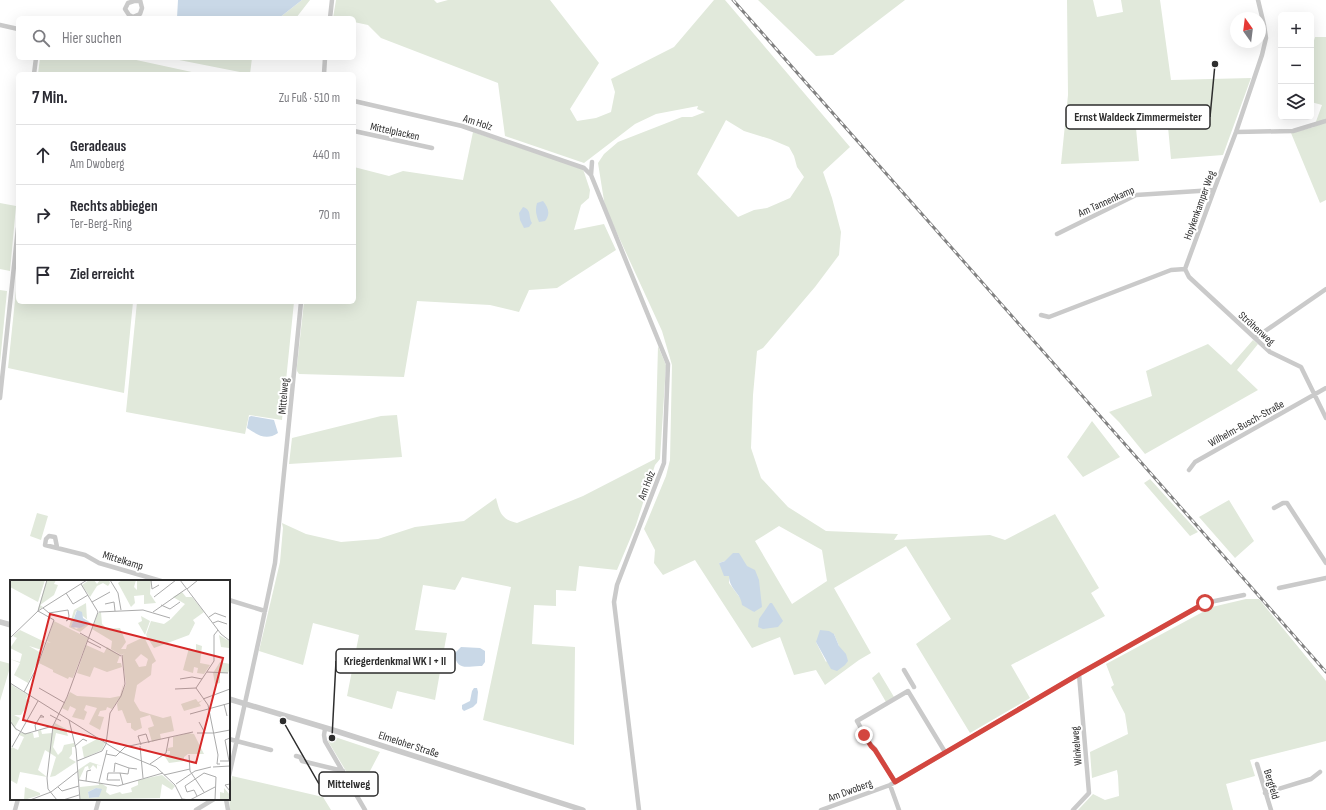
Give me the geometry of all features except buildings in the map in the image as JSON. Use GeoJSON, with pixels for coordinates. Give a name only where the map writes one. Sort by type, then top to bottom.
{"type":"FeatureCollection","features":[{"type":"Feature","properties":{"kind":"street"},"geometry":{"type":"LineString","coordinates":[[330,16],[332,0]]}},
{"type":"Feature","properties":{"kind":"street","name":"Hoykenkamper Weg"},"geometry":{"type":"LineString","coordinates":[[1185,270],[1236,132],[1262,55],[1266,38],[1258,0]]}},
{"type":"Feature","properties":{"kind":"street"},"geometry":{"type":"LineString","coordinates":[[0,25],[16,29]]}},
{"type":"Feature","properties":{"kind":"street"},"geometry":{"type":"LineString","coordinates":[[34,72],[36,60]]}},
{"type":"Feature","properties":{"kind":"street"},"geometry":{"type":"LineString","coordinates":[[324,72],[325,60]]}},
{"type":"Feature","properties":{"kind":"street","name":"Am Holz"},"geometry":{"type":"LineString","coordinates":[[356,101],[462,126],[584,168],[591,175],[668,364],[664,464],[617,585],[614,602],[639,810]]}},
{"type":"Feature","properties":{"kind":"street"},"geometry":{"type":"LineString","coordinates":[[1236,132],[1293,131],[1326,121]]}},
{"type":"Feature","properties":{"kind":"street","name":"Mittelplacken"},"geometry":{"type":"LineString","coordinates":[[356,131],[432,148]]}},
{"type":"Feature","properties":{"kind":"street","name":"Am Holz"},"geometry":{"type":"LineString","coordinates":[[591,175],[592,162]]}},
{"type":"Feature","properties":{"kind":"street","name":"Am Tannenkamp"},"geometry":{"type":"LineString","coordinates":[[1057,234],[1136,195],[1214,190]]}},
{"type":"Feature","properties":{"kind":"street"},"geometry":{"type":"LineString","coordinates":[[0,398],[16,247]]}},
{"type":"Feature","properties":{"kind":"street"},"geometry":{"type":"LineString","coordinates":[[1041,315],[1049,318],[1171,270],[1185,270]]}},
{"type":"Feature","properties":{"kind":"street","name":"Ströhenweg"},"geometry":{"type":"LineString","coordinates":[[1185,270],[1189,277],[1270,352],[1301,367],[1326,418]]}},
{"type":"Feature","properties":{"kind":"street"},"geometry":{"type":"LineString","coordinates":[[1255,338],[1326,289]]}},
{"type":"Feature","properties":{"kind":"street","name":"Mittelweg"},"geometry":{"type":"LineString","coordinates":[[230,771],[275,563],[301,304]]}},
{"type":"Feature","properties":{"kind":"street","name":"Wilhelm-Busch-Straße"},"geometry":{"type":"LineString","coordinates":[[1189,470],[1194,462],[1326,388]]}},
{"type":"Feature","properties":{"kind":"street"},"geometry":{"type":"LineString","coordinates":[[1274,508],[1283,503],[1287,503],[1326,563]]}},
{"type":"Feature","properties":{"kind":"street","name":"Mittelkamp"},"geometry":{"type":"LineString","coordinates":[[56,548],[85,555],[99,563],[158,580]]}},
{"type":"Feature","properties":{"kind":"street"},"geometry":{"type":"LineString","coordinates":[[1278,588],[1326,578]]}},
{"type":"Feature","properties":{"kind":"street","name":"Am Dwoberg"},"geometry":{"type":"LineString","coordinates":[[821,810],[892,784],[1079,674],[1205,603],[1244,595]]}},
{"type":"Feature","properties":{"kind":"street"},"geometry":{"type":"LineString","coordinates":[[230,600],[265,611]]}},
{"type":"Feature","properties":{"kind":"street"},"geometry":{"type":"LineString","coordinates":[[0,622],[10,625]]}},
{"type":"Feature","properties":{"kind":"street"},"geometry":{"type":"LineString","coordinates":[[899,810],[892,784],[875,750],[864,735],[857,721],[915,687],[904,670]]}},
{"type":"Feature","properties":{"kind":"street","name":"Winkelweg"},"geometry":{"type":"LineString","coordinates":[[1073,810],[1089,793],[1079,674]]}},
{"type":"Feature","properties":{"kind":"street"},"geometry":{"type":"LineString","coordinates":[[908,691],[945,752]]}},
{"type":"Feature","properties":{"kind":"street","name":"Elmeloher Straße"},"geometry":{"type":"LineString","coordinates":[[230,699],[583,810]]}},
{"type":"Feature","properties":{"kind":"street"},"geometry":{"type":"LineString","coordinates":[[325,729],[325,741],[365,810]]}},
{"type":"Feature","properties":{"kind":"street"},"geometry":{"type":"LineString","coordinates":[[230,739],[271,750]]}},
{"type":"Feature","properties":{"kind":"street"},"geometry":{"type":"LineString","coordinates":[[296,756],[300,757],[302,761],[343,771]]}},
{"type":"Feature","properties":{"kind":"street","name":"Bergfeld"},"geometry":{"type":"LineString","coordinates":[[1257,764],[1271,810]]}},
{"type":"Feature","properties":{"kind":"street"},"geometry":{"type":"LineString","coordinates":[[1265,793],[1311,779],[1320,772]]}},
{"type":"Feature","properties":{"kind":"street"},"geometry":{"type":"LineString","coordinates":[[15,810],[18,800]]}},
{"type":"Feature","properties":{"kind":"street"},"geometry":{"type":"LineString","coordinates":[[96,810],[99,800]]}},
{"type":"Feature","properties":{"kind":"street"},"geometry":{"type":"LineString","coordinates":[[196,810],[212,800]]}},
{"type":"Feature","properties":{"kind":"street"},"geometry":{"type":"LineString","coordinates":[[226,800],[228,810]]}},
{"type":"Feature","properties":{"kind":"shaded area"},"geometry":{"type":"Polygon","coordinates":[[[302,0],[310,0],[298,16],[282,16],[302,0]]]}},
{"type":"Feature","properties":{"kind":"shaded area"},"geometry":{"type":"Polygon","coordinates":[[[336,0],[434,0],[437,3],[448,0],[550,0],[599,63],[570,109],[577,121],[596,118],[611,112],[615,92],[611,79],[674,47],[714,0],[725,0],[850,147],[823,172],[841,232],[839,255],[815,287],[763,348],[757,351],[753,395],[751,448],[761,478],[788,507],[826,531],[898,534],[894,540],[990,535],[1005,540],[1055,514],[1099,588],[1091,593],[1105,616],[1011,665],[1030,698],[970,733],[916,644],[951,619],[906,546],[834,588],[871,653],[825,685],[816,670],[794,675],[780,637],[752,648],[695,560],[663,575],[654,563],[655,550],[644,529],[666,476],[670,460],[672,365],[662,331],[605,207],[598,163],[604,154],[618,142],[682,117],[692,117],[705,112],[697,109],[698,106],[656,114],[635,124],[584,163],[505,136],[498,83],[381,38],[368,25],[356,22],[356,16],[333,16],[336,0]],[[726,120],[697,174],[738,217],[754,210],[767,208],[790,198],[804,177],[797,167],[794,156],[789,147],[744,131],[726,120]],[[779,526],[755,541],[792,604],[827,581],[822,550],[779,526]],[[725,561],[719,563],[729,576],[729,583],[741,599],[754,612],[725,561]],[[834,634],[816,642],[826,662],[839,646],[834,634]]]}},
{"type":"Feature","properties":{"kind":"shaded area"},"geometry":{"type":"Polygon","coordinates":[[[758,0],[905,0],[833,55],[816,56],[758,0]]]}},
{"type":"Feature","properties":{"kind":"shaded area"},"geometry":{"type":"Polygon","coordinates":[[[1067,0],[1093,0],[1097,17],[1123,12],[1121,0],[1160,0],[1171,80],[1251,78],[1223,155],[1171,159],[1167,116],[1135,117],[1139,161],[1061,164],[1068,95],[1067,0]]]}},
{"type":"Feature","properties":{"kind":"shaded area"},"geometry":{"type":"Polygon","coordinates":[[[1315,37],[1326,37],[1326,200],[1320,203],[1291,133],[1314,127],[1322,105],[1314,103],[1315,37]]]}},
{"type":"Feature","properties":{"kind":"shaded area"},"geometry":{"type":"Polygon","coordinates":[[[40,60],[136,60],[192,72],[38,72],[40,60]]]}},
{"type":"Feature","properties":{"kind":"shaded area"},"geometry":{"type":"Polygon","coordinates":[[[179,60],[252,60],[250,72],[240,72],[179,60]]]}},
{"type":"Feature","properties":{"kind":"shaded area"},"geometry":{"type":"Polygon","coordinates":[[[473,132],[583,169],[590,190],[589,198],[581,205],[574,230],[604,224],[616,250],[557,288],[529,290],[519,312],[490,305],[417,301],[404,377],[299,374],[297,371],[297,366],[304,304],[356,304],[356,168],[389,176],[403,171],[463,180],[473,132]]]}},
{"type":"Feature","properties":{"kind":"shaded area"},"geometry":{"type":"Polygon","coordinates":[[[0,203],[16,206],[10,271],[0,269],[0,203]]]}},
{"type":"Feature","properties":{"kind":"shaded area"},"geometry":{"type":"Polygon","coordinates":[[[0,290],[7,291],[0,363],[0,290]]]}},
{"type":"Feature","properties":{"kind":"shaded area"},"geometry":{"type":"Polygon","coordinates":[[[16,290],[16,304],[133,304],[124,393],[8,368],[16,290]]]}},
{"type":"Feature","properties":{"kind":"shaded area"},"geometry":{"type":"Polygon","coordinates":[[[137,304],[294,304],[282,420],[249,415],[245,434],[126,412],[137,304]]]}},
{"type":"Feature","properties":{"kind":"shaded area"},"geometry":{"type":"Polygon","coordinates":[[[1253,340],[1258,344],[1237,370],[1258,390],[1145,454],[1109,412],[1152,396],[1146,371],[1208,344],[1231,365],[1253,340]]]}},
{"type":"Feature","properties":{"kind":"shaded area"},"geometry":{"type":"Polygon","coordinates":[[[658,346],[666,365],[660,459],[655,465],[636,525],[617,570],[579,566],[576,591],[556,590],[556,606],[534,605],[532,644],[575,647],[574,745],[483,720],[511,587],[462,577],[455,590],[423,585],[415,630],[447,633],[435,700],[397,691],[392,709],[347,696],[359,635],[313,623],[303,665],[259,651],[280,562],[283,528],[282,523],[306,534],[341,542],[378,539],[415,527],[464,521],[496,498],[502,515],[508,520],[517,523],[583,496],[655,459],[658,346]]]}},
{"type":"Feature","properties":{"kind":"shaded area"},"geometry":{"type":"Polygon","coordinates":[[[397,415],[402,457],[289,464],[292,438],[381,416],[397,415]]]}},
{"type":"Feature","properties":{"kind":"shaded area"},"geometry":{"type":"Polygon","coordinates":[[[1092,421],[1120,457],[1083,477],[1067,457],[1092,421]]]}},
{"type":"Feature","properties":{"kind":"shaded area"},"geometry":{"type":"Polygon","coordinates":[[[1150,479],[1198,532],[1190,536],[1144,483],[1150,479]]]}},
{"type":"Feature","properties":{"kind":"shaded area"},"geometry":{"type":"Polygon","coordinates":[[[1229,500],[1254,541],[1235,558],[1199,517],[1229,500]]]}},
{"type":"Feature","properties":{"kind":"shaded area"},"geometry":{"type":"Polygon","coordinates":[[[37,513],[48,516],[41,540],[30,536],[37,513]]]}},
{"type":"Feature","properties":{"kind":"shaded area"},"geometry":{"type":"Polygon","coordinates":[[[1246,599],[1259,599],[1326,681],[1326,741],[1250,760],[1255,776],[1226,784],[1233,810],[1078,810],[1093,794],[1105,800],[1119,796],[1117,770],[1092,778],[1090,752],[1128,734],[1125,714],[1111,687],[1114,685],[1106,664],[1212,607],[1246,599]]]}},
{"type":"Feature","properties":{"kind":"shaded area"},"geometry":{"type":"Polygon","coordinates":[[[0,661],[10,664],[10,667],[0,701],[0,661]]]}},
{"type":"Feature","properties":{"kind":"shaded area"},"geometry":{"type":"Polygon","coordinates":[[[879,672],[894,697],[886,702],[872,678],[879,672]]]}},
{"type":"Feature","properties":{"kind":"shaded area"},"geometry":{"type":"Polygon","coordinates":[[[332,736],[380,752],[360,790],[358,791],[328,741],[332,736]]]}},
{"type":"Feature","properties":{"kind":"shaded area"},"geometry":{"type":"Polygon","coordinates":[[[232,776],[323,797],[331,810],[230,810],[230,787],[232,776]]]}},
{"type":"Feature","properties":{"kind":"water"},"geometry":{"type":"Polygon","coordinates":[[[178,0],[302,0],[282,16],[177,16],[178,0]]]}},
{"type":"Feature","properties":{"kind":"water"},"geometry":{"type":"Polygon","coordinates":[[[543,201],[547,208],[548,216],[545,221],[539,222],[536,206],[537,203],[543,201]]]}},
{"type":"Feature","properties":{"kind":"water"},"geometry":{"type":"Polygon","coordinates":[[[523,207],[528,210],[532,223],[529,227],[524,228],[520,220],[519,213],[523,207]]]}},
{"type":"Feature","properties":{"kind":"water"},"geometry":{"type":"Polygon","coordinates":[[[251,416],[274,420],[278,433],[270,437],[266,437],[251,431],[247,428],[249,417],[251,416]]]}},
{"type":"Feature","properties":{"kind":"water"},"geometry":{"type":"Polygon","coordinates":[[[733,553],[739,553],[747,566],[755,570],[759,580],[762,607],[754,612],[742,605],[740,597],[731,584],[729,576],[724,576],[719,563],[725,561],[733,553]]]}},
{"type":"Feature","properties":{"kind":"water"},"geometry":{"type":"Polygon","coordinates":[[[770,603],[772,603],[783,621],[778,627],[763,629],[758,627],[759,619],[770,603]]]}},
{"type":"Feature","properties":{"kind":"water"},"geometry":{"type":"Polygon","coordinates":[[[820,630],[829,631],[834,634],[839,646],[846,654],[848,661],[837,671],[831,669],[816,642],[820,630]]]}},
{"type":"Feature","properties":{"kind":"water"},"geometry":{"type":"Polygon","coordinates":[[[461,647],[480,648],[485,651],[485,662],[482,666],[465,667],[458,664],[454,654],[461,647]]]}},
{"type":"Feature","properties":{"kind":"water"},"geometry":{"type":"Polygon","coordinates":[[[474,688],[477,688],[478,692],[477,703],[473,707],[464,711],[462,709],[462,705],[470,701],[474,688]]]}},
{"type":"Feature","properties":{"kind":"railway"},"geometry":{"type":"LineString","coordinates":[[733,0],[1326,672]]}},
{"type":"Feature","properties":{"kind":"place","name":"Ernst Waldeck Zimmermeister"},"geometry":{"type":"Point","coordinates":[1215,64]}},
{"type":"Feature","properties":{"kind":"place","name":"Mittelweg"},"geometry":{"type":"Point","coordinates":[283,721]}},
{"type":"Feature","properties":{"kind":"place","name":"Kriegerdenkmal WK I + II"},"geometry":{"type":"Point","coordinates":[332,738]}},
{"type":"Feature","properties":{"kind":"route"},"geometry":{"type":"LineString","coordinates":[[864,735],[895,782],[1079,674],[1205,603]]}}]}
